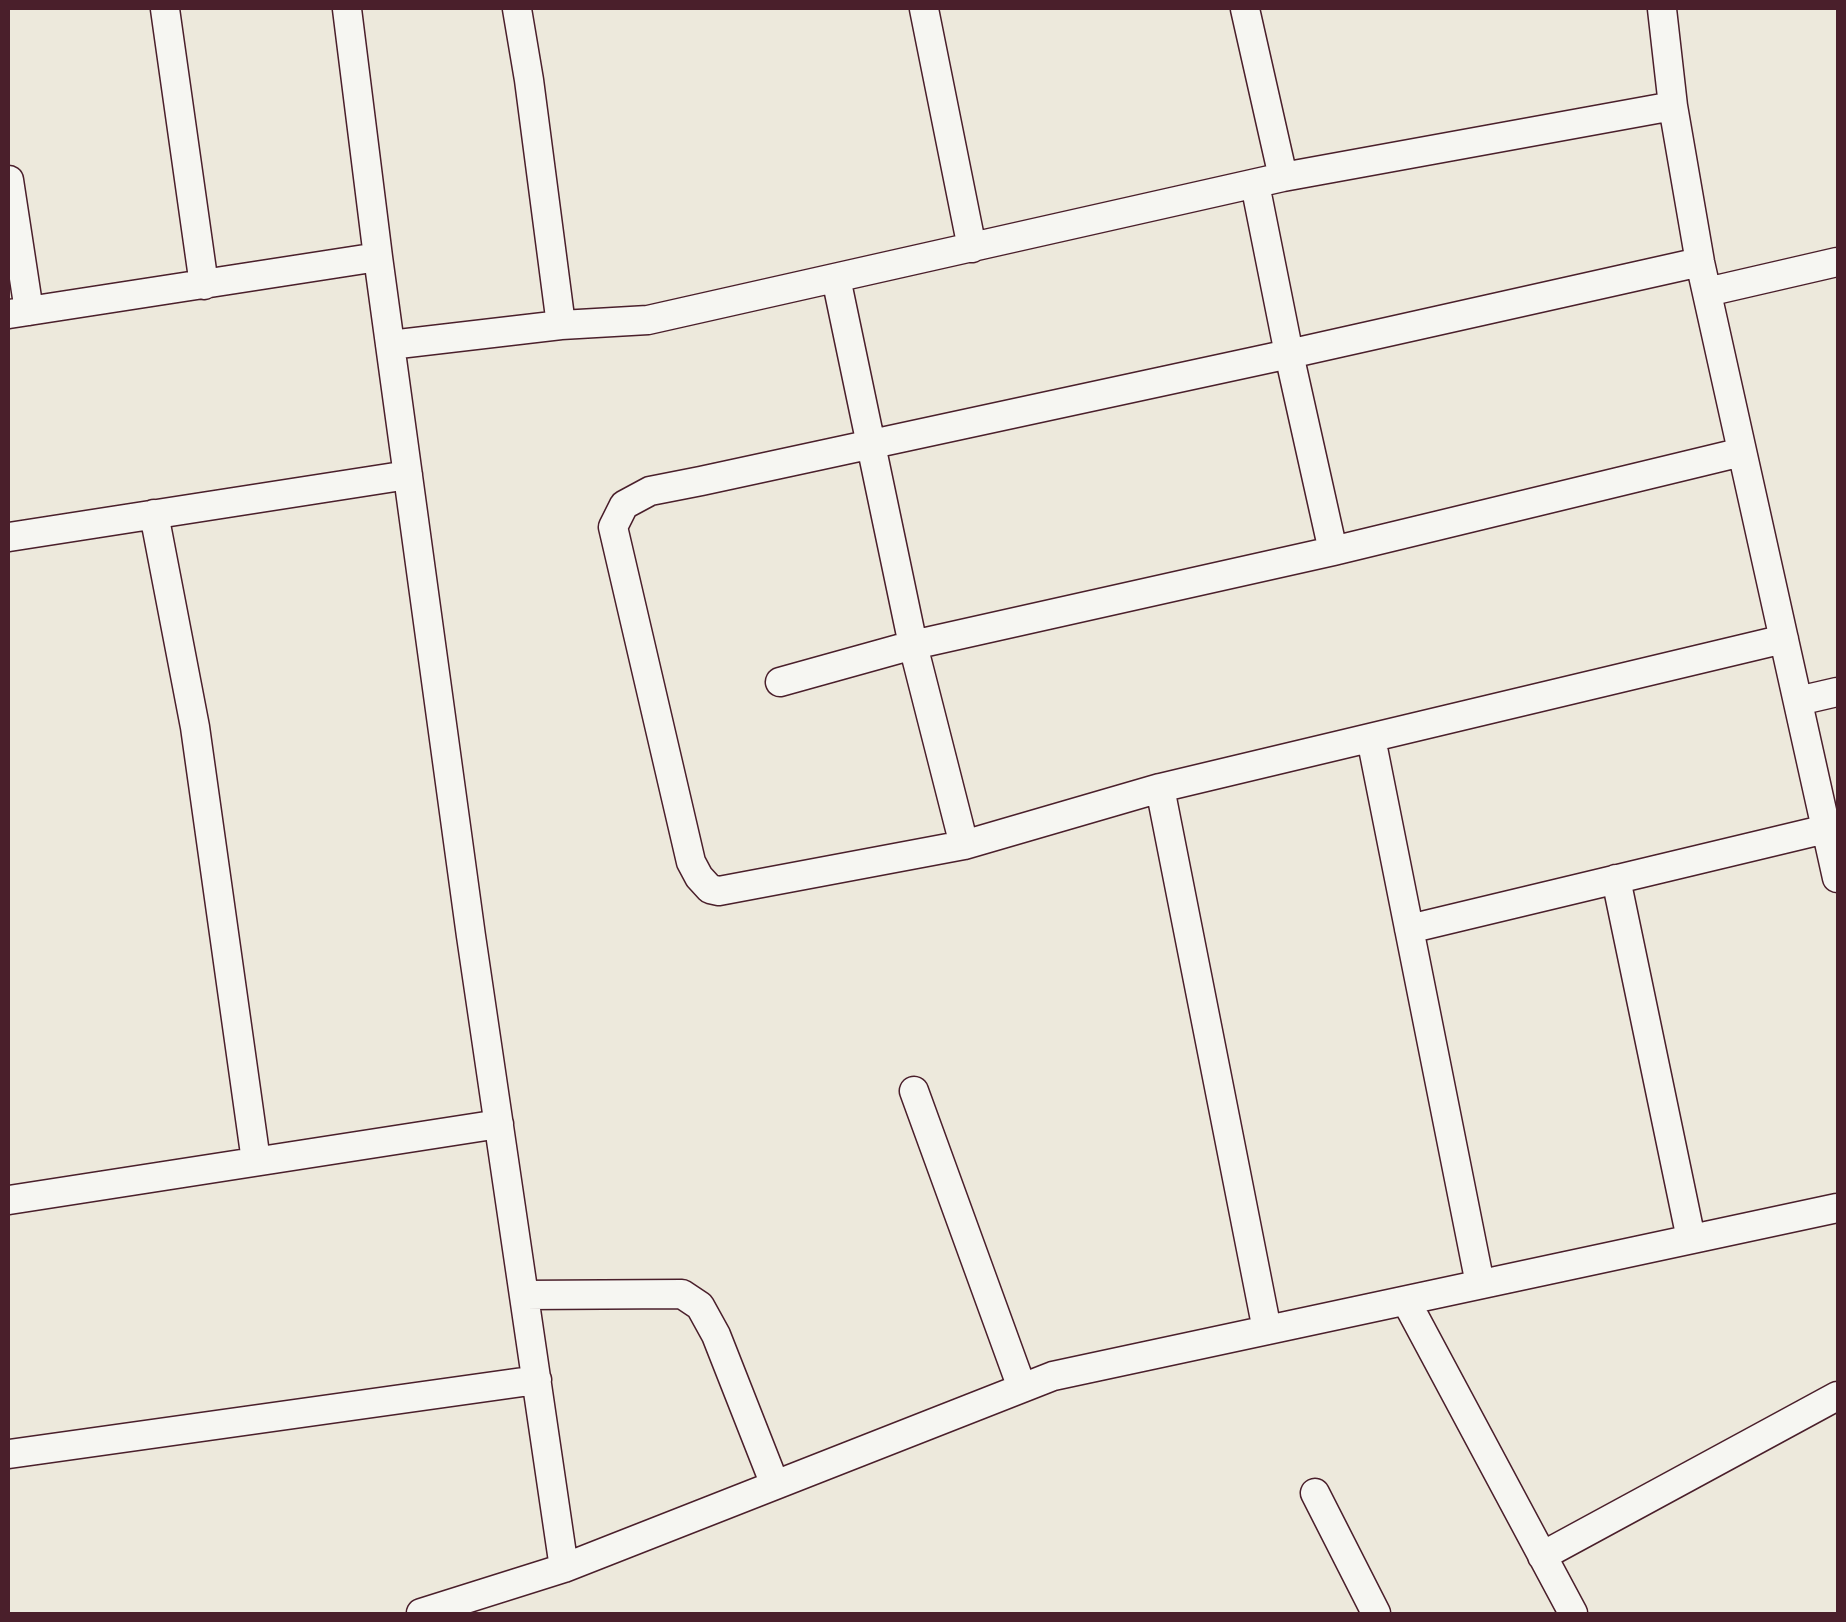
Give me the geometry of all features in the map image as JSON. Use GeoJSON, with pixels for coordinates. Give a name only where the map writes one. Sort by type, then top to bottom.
{"type":"FeatureCollection","features":[{"type":"Feature","properties":{"kind":"street"},"geometry":{"type":"LineString","coordinates":[[165,9],[204,285]]}},
{"type":"Feature","properties":{"kind":"street"},"geometry":{"type":"LineString","coordinates":[[347,9],[378,258],[470,927],[564,1568]]}},
{"type":"Feature","properties":{"kind":"street"},"geometry":{"type":"LineString","coordinates":[[517,9],[529,80],[561,325]]}},
{"type":"Feature","properties":{"kind":"street"},"geometry":{"type":"LineString","coordinates":[[924,9],[972,248]]}},
{"type":"Feature","properties":{"kind":"street"},"geometry":{"type":"LineString","coordinates":[[1245,9],[1283,177]]}},
{"type":"Feature","properties":{"kind":"street"},"geometry":{"type":"LineString","coordinates":[[1662,9],[1673,106],[1706,292],[1837,878]]}},
{"type":"Feature","properties":{"kind":"street"},"geometry":{"type":"LineString","coordinates":[[390,345],[561,325],[648,320],[1283,177],[1673,106]]}},
{"type":"Feature","properties":{"kind":"street"},"geometry":{"type":"LineString","coordinates":[[9,180],[19,313],[378,258]]}},
{"type":"Feature","properties":{"kind":"street"},"geometry":{"type":"LineString","coordinates":[[1255,184],[1288,354],[1333,551]]}},
{"type":"Feature","properties":{"kind":"street"},"geometry":{"type":"LineString","coordinates":[[1700,262],[871,445],[650,491],[624,505],[614,528],[691,862],[699,877],[710,888],[719,891],[964,845],[1160,788],[1784,639]]}},
{"type":"Feature","properties":{"kind":"street"},"geometry":{"type":"LineString","coordinates":[[1706,292],[1837,262]]}},
{"type":"Feature","properties":{"kind":"street"},"geometry":{"type":"LineString","coordinates":[[836,278],[913,645],[964,845]]}},
{"type":"Feature","properties":{"kind":"street"},"geometry":{"type":"LineString","coordinates":[[780,682],[913,645],[1333,551],[1742,452]]}},
{"type":"Feature","properties":{"kind":"street"},"geometry":{"type":"LineString","coordinates":[[9,537],[408,475]]}},
{"type":"Feature","properties":{"kind":"street"},"geometry":{"type":"LineString","coordinates":[[154,514],[195,727],[256,1161]]}},
{"type":"Feature","properties":{"kind":"street"},"geometry":{"type":"LineString","coordinates":[[1798,701],[1837,692]]}},
{"type":"Feature","properties":{"kind":"street"},"geometry":{"type":"LineString","coordinates":[[1371,738],[1480,1284]]}},
{"type":"Feature","properties":{"kind":"street"},"geometry":{"type":"LineString","coordinates":[[1160,788],[1266,1330]]}},
{"type":"Feature","properties":{"kind":"street"},"geometry":{"type":"LineString","coordinates":[[1409,928],[1826,829]]}},
{"type":"Feature","properties":{"kind":"street"},"geometry":{"type":"LineString","coordinates":[[1616,879],[1691,1239]]}},
{"type":"Feature","properties":{"kind":"street"},"geometry":{"type":"LineString","coordinates":[[914,1091],[1022,1388]]}},
{"type":"Feature","properties":{"kind":"street"},"geometry":{"type":"LineString","coordinates":[[9,1200],[499,1124]]}},
{"type":"Feature","properties":{"kind":"street"},"geometry":{"type":"LineString","coordinates":[[421,1613],[564,1568],[1053,1376],[1837,1208]]}},
{"type":"Feature","properties":{"kind":"street"},"geometry":{"type":"LineString","coordinates":[[524,1295],[682,1294],[700,1306],[716,1335],[775,1485]]}},
{"type":"Feature","properties":{"kind":"street"},"geometry":{"type":"LineString","coordinates":[[1406,1301],[1573,1613]]}},
{"type":"Feature","properties":{"kind":"street"},"geometry":{"type":"LineString","coordinates":[[9,1454],[537,1380]]}},
{"type":"Feature","properties":{"kind":"street"},"geometry":{"type":"LineString","coordinates":[[1542,1556],[1837,1396]]}},
{"type":"Feature","properties":{"kind":"street"},"geometry":{"type":"LineString","coordinates":[[1316,1493],[1376,1613]]}}]}
